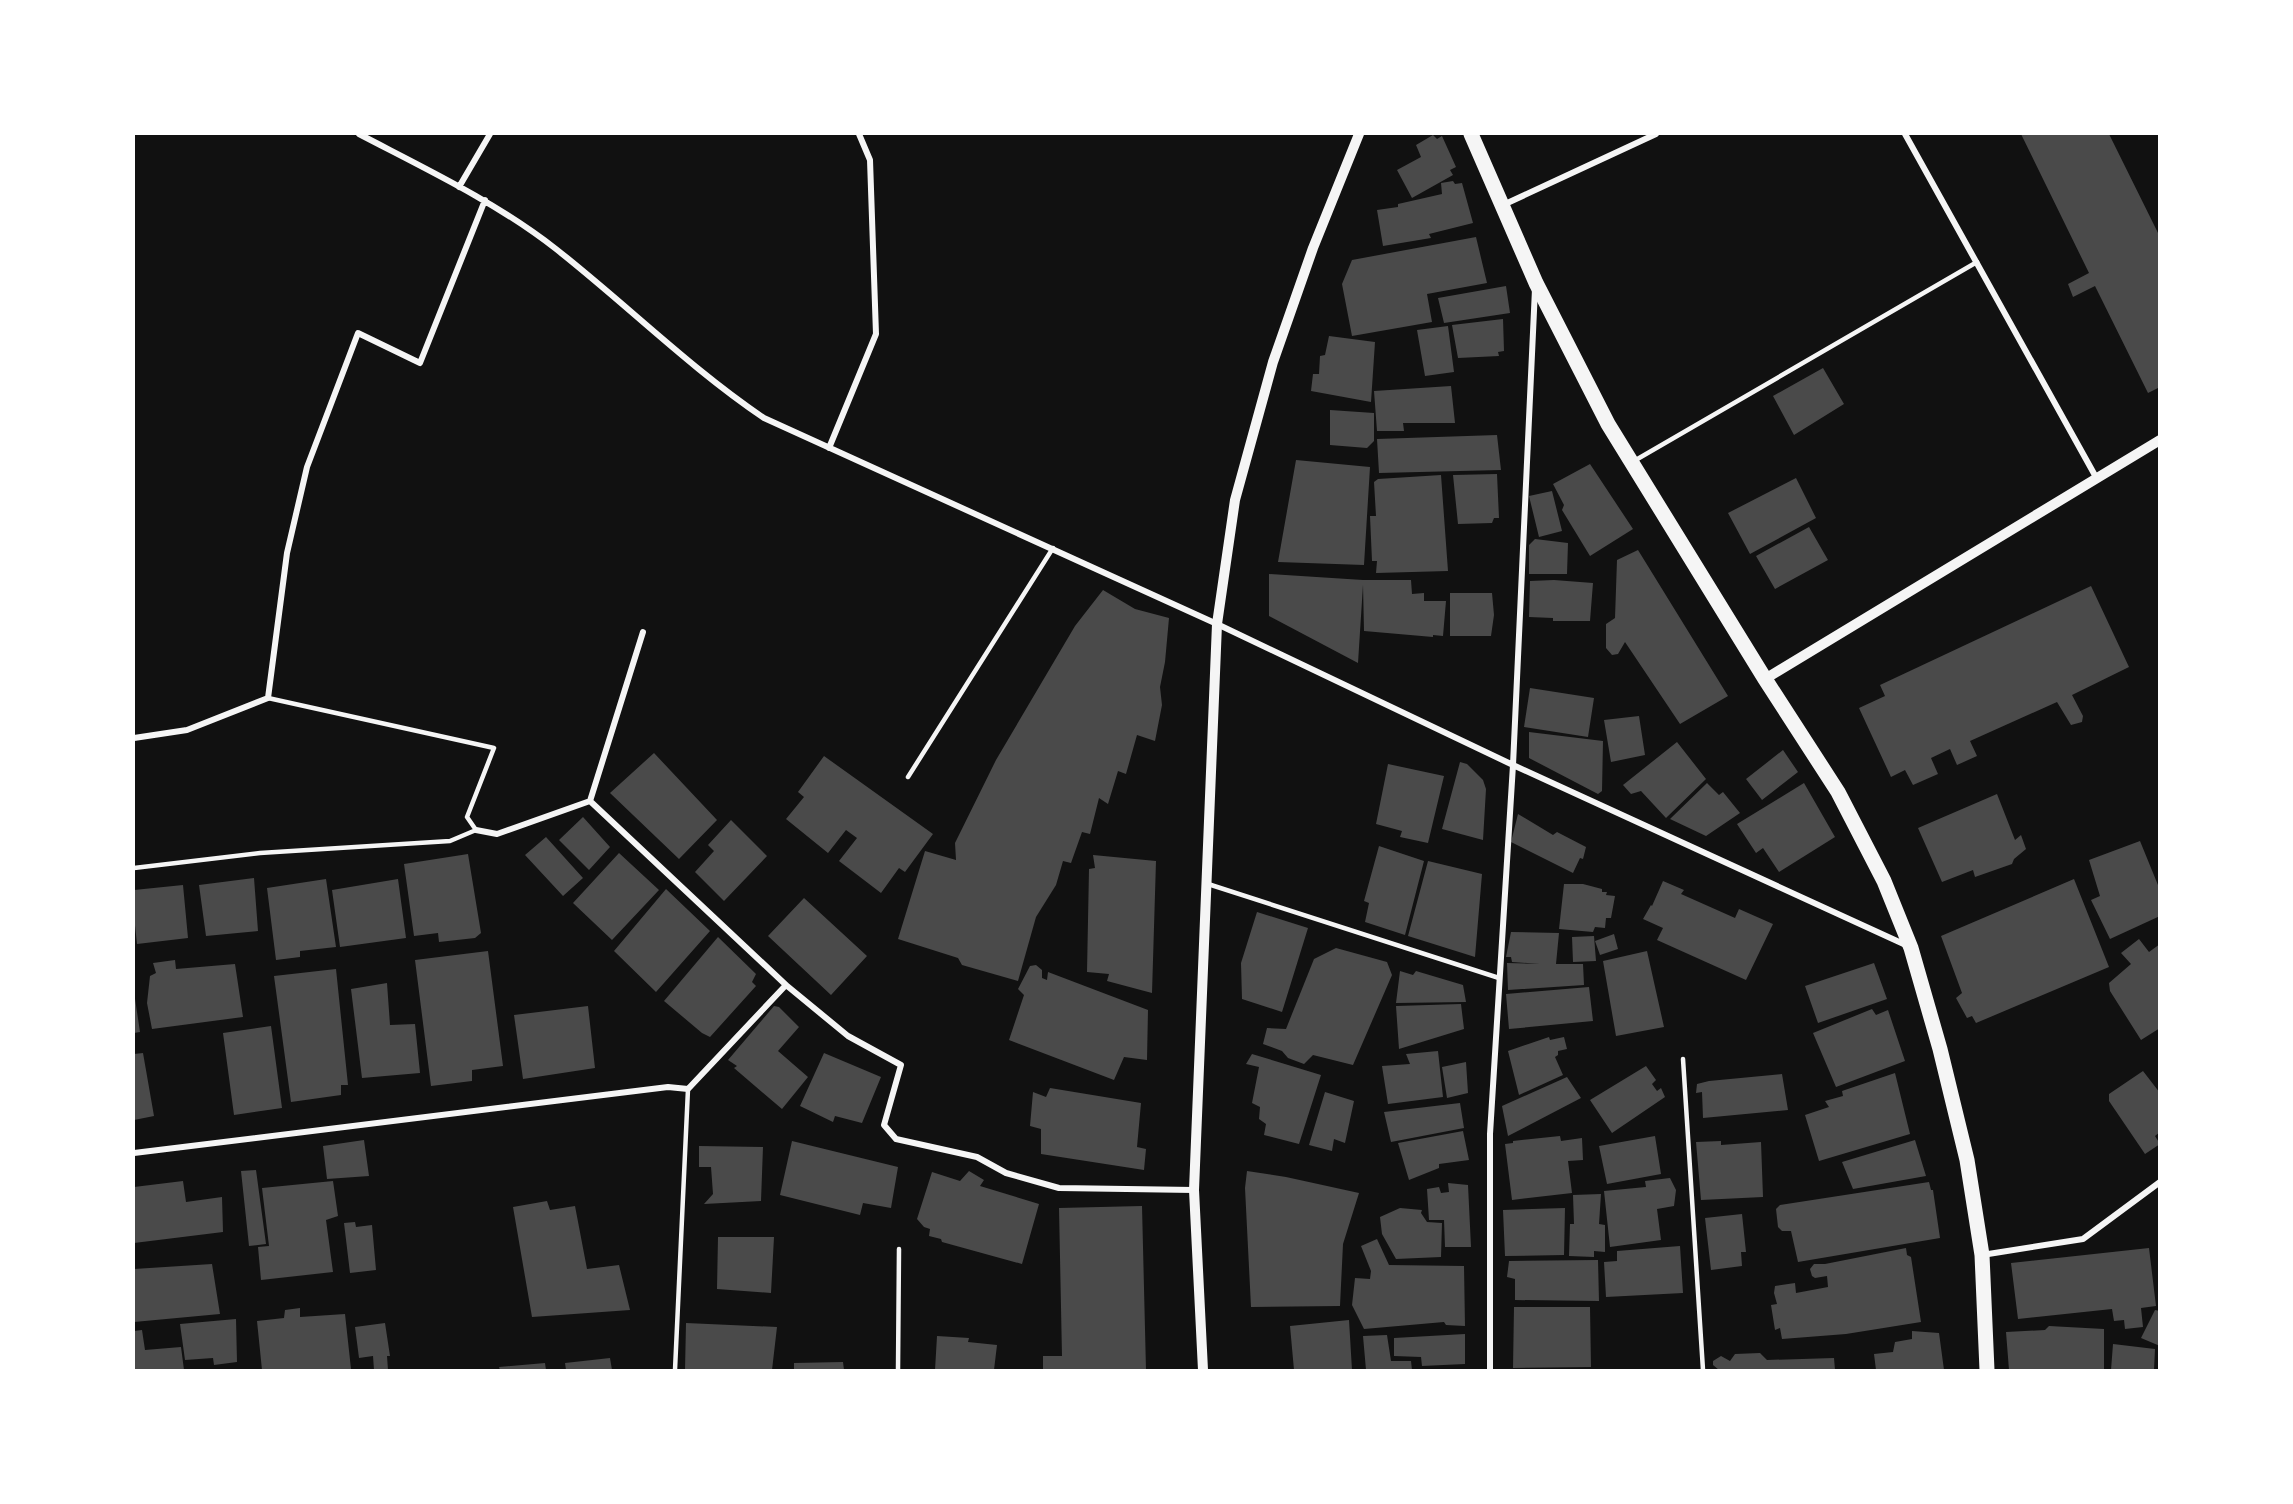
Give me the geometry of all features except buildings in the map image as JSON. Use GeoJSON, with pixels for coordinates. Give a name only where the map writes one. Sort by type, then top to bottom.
{"type":"FeatureCollection","features":[{"type":"Feature","properties":{"kind":"main road"},"geometry":{"type":"LineString","coordinates":[[1471,134],[1536,283],[1608,424],[1765,679],[1838,792],[1884,881],[1911,948],[1940,1049],[1967,1160],[1982,1255],[1987,1371]]}},
{"type":"Feature","properties":{"kind":"street"},"geometry":{"type":"LineString","coordinates":[[359,134],[484,200],[554,248],[728,394],[764,418],[1053,548],[1513,765],[1911,948]]}},
{"type":"Feature","properties":{"kind":"street"},"geometry":{"type":"LineString","coordinates":[[459,187],[490,134]]}},
{"type":"Feature","properties":{"kind":"street"},"geometry":{"type":"LineString","coordinates":[[829,448],[876,334],[870,160],[859,134]]}},
{"type":"Feature","properties":{"kind":"street"},"geometry":{"type":"LineString","coordinates":[[1203,1371],[1194,1190],[1217,624],[1235,500],[1273,362],[1312,248],[1359,134]]}},
{"type":"Feature","properties":{"kind":"street"},"geometry":{"type":"LineString","coordinates":[[1502,206],[1656,134]]}},
{"type":"Feature","properties":{"kind":"street"},"geometry":{"type":"LineString","coordinates":[[1905,134],[2097,479]]}},
{"type":"Feature","properties":{"kind":"street"},"geometry":{"type":"LineString","coordinates":[[134,738],[186,730],[268,698],[287,553],[307,467],[358,333],[420,363],[484,200]]}},
{"type":"Feature","properties":{"kind":"street"},"geometry":{"type":"LineString","coordinates":[[1490,1371],[1490,1134],[1513,765],[1536,283]]}},
{"type":"Feature","properties":{"kind":"street"},"geometry":{"type":"LineString","coordinates":[[1765,679],[2160,440]]}},
{"type":"Feature","properties":{"kind":"street"},"geometry":{"type":"LineString","coordinates":[[590,801],[643,632]]}},
{"type":"Feature","properties":{"kind":"street"},"geometry":{"type":"LineString","coordinates":[[590,801],[786,985],[848,1036],[901,1065],[884,1125],[896,1139],[976,1157],[1006,1173],[1059,1188],[1194,1190]]}},
{"type":"Feature","properties":{"kind":"street"},"geometry":{"type":"LineString","coordinates":[[476,830],[496,834],[590,801]]}},
{"type":"Feature","properties":{"kind":"street"},"geometry":{"type":"LineString","coordinates":[[134,1154],[668,1087],[688,1089],[786,985]]}},
{"type":"Feature","properties":{"kind":"street"},"geometry":{"type":"LineString","coordinates":[[1982,1255],[2084,1239],[2160,1182]]}},
{"type":"Feature","properties":{"kind":"lane"},"geometry":{"type":"LineString","coordinates":[[1632,462],[1977,262]]}},
{"type":"Feature","properties":{"kind":"lane"},"geometry":{"type":"LineString","coordinates":[[908,777],[1053,548]]}},
{"type":"Feature","properties":{"kind":"lane"},"geometry":{"type":"LineString","coordinates":[[134,868],[260,853],[450,841],[476,830],[467,817],[494,748],[268,698]]}},
{"type":"Feature","properties":{"kind":"lane"},"geometry":{"type":"LineString","coordinates":[[1206,883],[1499,978]]}},
{"type":"Feature","properties":{"kind":"lane"},"geometry":{"type":"LineString","coordinates":[[1683,1059],[1703,1371]]}},
{"type":"Feature","properties":{"kind":"lane"},"geometry":{"type":"LineString","coordinates":[[675,1371],[688,1089]]}},
{"type":"Feature","properties":{"kind":"lane"},"geometry":{"type":"LineString","coordinates":[[898,1371],[899,1249]]}}]}
